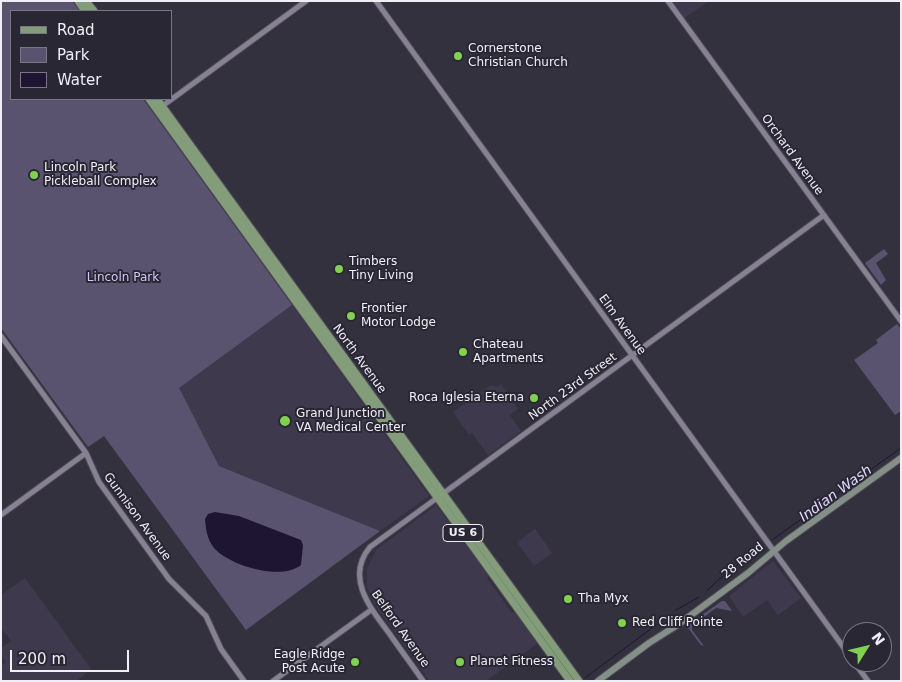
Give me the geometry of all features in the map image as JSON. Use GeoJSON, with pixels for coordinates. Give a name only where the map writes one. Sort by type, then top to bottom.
{"type":"FeatureCollection","features":[{"type":"Feature","properties":{"kind":"main road","name":"North Avenue"},"geometry":{"type":"LineString","coordinates":[[149,100],[159,108],[329,336],[353,381],[358,382],[391,421],[522,615],[532,622],[541,634],[570,681]]}},
{"type":"Feature","properties":{"kind":"main road","name":"North Avenue"},"geometry":{"type":"LineString","coordinates":[[157,100],[159,108]]}},
{"type":"Feature","properties":{"kind":"main road","name":"North Avenue"},"geometry":{"type":"LineString","coordinates":[[228,203],[286,289],[370,398],[545,640]]}},
{"type":"Feature","properties":{"kind":"main road"},"geometry":{"type":"LineString","coordinates":[[286,289],[300,302],[305,303]]}},
{"type":"Feature","properties":{"kind":"main road"},"geometry":{"type":"LineString","coordinates":[[303,312],[310,315],[329,336]]}},
{"type":"Feature","properties":{"kind":"main road","name":"28 Road"},"geometry":{"type":"LineString","coordinates":[[598,681],[748,573],[773,551],[901,458]]}},
{"type":"Feature","properties":{"kind":"main road"},"geometry":{"type":"LineString","coordinates":[[545,640],[579,681]]}},
{"type":"Feature","properties":{"kind":"street"},"geometry":{"type":"LineString","coordinates":[[172,99],[306,1]]}},
{"type":"Feature","properties":{"kind":"street","name":"Elm Avenue"},"geometry":{"type":"LineString","coordinates":[[376,1],[842,646]]}},
{"type":"Feature","properties":{"kind":"street","name":"Orchard Avenue"},"geometry":{"type":"LineString","coordinates":[[668,1],[901,321]]}},
{"type":"Feature","properties":{"kind":"street"},"geometry":{"type":"LineString","coordinates":[[159,108],[170,100]]}},
{"type":"Feature","properties":{"kind":"street","name":"North 23rd Street"},"geometry":{"type":"LineString","coordinates":[[362,559],[377,540],[824,215]]}},
{"type":"Feature","properties":{"kind":"street","name":"Gunnison Avenue"},"geometry":{"type":"LineString","coordinates":[[1,336],[86,454],[99,482],[170,579],[206,616],[221,649],[244,681]]}},
{"type":"Feature","properties":{"kind":"street"},"geometry":{"type":"LineString","coordinates":[[1,515],[86,454]]}},
{"type":"Feature","properties":{"kind":"street","name":"Belford Avenue"},"geometry":{"type":"LineString","coordinates":[[362,559],[360,584],[362,594],[423,681]]}},
{"type":"Feature","properties":{"kind":"street"},"geometry":{"type":"LineString","coordinates":[[273,681],[372,610]]}},
{"type":"Feature","properties":{"kind":"shaded area"},"geometry":{"type":"Polygon","coordinates":[[[672,1],[709,1],[684,18],[672,1]]]}},
{"type":"Feature","properties":{"kind":"shaded area","name":"Grand Junction VA Medical Center"},"geometry":{"type":"Polygon","coordinates":[[[292,305],[429,496],[380,531],[219,466],[178,388],[292,305]]]}},
{"type":"Feature","properties":{"kind":"shaded area"},"geometry":{"type":"Polygon","coordinates":[[[501,384],[518,409],[510,415],[521,431],[488,455],[472,433],[469,435],[453,412],[491,385],[497,387],[501,384]]]}},
{"type":"Feature","properties":{"kind":"shaded area"},"geometry":{"type":"Polygon","coordinates":[[[436,505],[489,576],[487,578],[512,613],[515,612],[538,643],[486,681],[430,681],[373,602],[367,588],[367,569],[376,550],[436,505]]]}},
{"type":"Feature","properties":{"kind":"shaded area"},"geometry":{"type":"Polygon","coordinates":[[[535,529],[552,553],[534,566],[517,542],[535,529]]]}},
{"type":"Feature","properties":{"kind":"shaded area"},"geometry":{"type":"Polygon","coordinates":[[[773,561],[801,598],[778,615],[767,600],[743,617],[729,596],[773,561]]]}},
{"type":"Feature","properties":{"kind":"shaded area"},"geometry":{"type":"Polygon","coordinates":[[[25,578],[91,669],[77,681],[1,681],[1,666],[6,662],[1,656],[1,648],[11,641],[1,628],[1,595],[25,578]]]}},
{"type":"Feature","properties":{"kind":"green space","name":"Lincoln Park"},"geometry":{"type":"Polygon","coordinates":[[[1,1],[72,1],[79,10],[10,10],[10,100],[144,100],[292,305],[179,388],[219,466],[380,531],[246,630],[104,436],[88,447],[1,328],[1,1]]]}},
{"type":"Feature","properties":{"kind":"green space"},"geometry":{"type":"Polygon","coordinates":[[[884,249],[888,254],[876,263],[886,280],[881,285],[865,263],[884,249]]]}},
{"type":"Feature","properties":{"kind":"green space"},"geometry":{"type":"Polygon","coordinates":[[[897,324],[901,329],[901,411],[895,415],[854,360],[878,343],[876,340],[897,324]]]}},
{"type":"Feature","properties":{"kind":"green space"},"geometry":{"type":"Polygon","coordinates":[[[722,601],[725,601],[732,611],[716,608],[692,626],[692,630],[704,646],[701,645],[688,628],[689,624],[722,601]]]}},
{"type":"Feature","properties":{"kind":"water"},"geometry":{"type":"Polygon","coordinates":[[[215,512],[239,516],[301,540],[303,545],[301,565],[292,570],[281,572],[269,571],[243,566],[222,555],[214,548],[208,538],[206,527],[205,519],[208,514],[215,512]]]}},
{"type":"Feature","properties":{"kind":"waterway","name":"Indian Wash"},"geometry":{"type":"LineString","coordinates":[[772,540],[901,448]]}},
{"type":"Feature","properties":{"kind":"waterway","name":"Indian Wash"},"geometry":{"type":"LineString","coordinates":[[707,591],[718,580],[763,546]]}},
{"type":"Feature","properties":{"kind":"waterway","name":"Indian Wash"},"geometry":{"type":"LineString","coordinates":[[676,610],[699,597]]}},
{"type":"Feature","properties":{"kind":"waterway","name":"Indian Wash"},"geometry":{"type":"LineString","coordinates":[[585,678],[668,616]]}},
{"type":"Feature","properties":{"kind":"place","name":"Cornerstone Christian Church"},"geometry":{"type":"Point","coordinates":[458,56]}},
{"type":"Feature","properties":{"kind":"place","name":"Lincoln Park Pickleball Complex"},"geometry":{"type":"Point","coordinates":[34,175]}},
{"type":"Feature","properties":{"kind":"place","name":"Timbers Tiny Living"},"geometry":{"type":"Point","coordinates":[339,269]}},
{"type":"Feature","properties":{"kind":"place","name":"Frontier Motor Lodge"},"geometry":{"type":"Point","coordinates":[351,316]}},
{"type":"Feature","properties":{"kind":"place","name":"Chateau Apartments"},"geometry":{"type":"Point","coordinates":[463,352]}},
{"type":"Feature","properties":{"kind":"place","name":"Roca Iglesia Eterna"},"geometry":{"type":"Point","coordinates":[534,398]}},
{"type":"Feature","properties":{"kind":"place","name":"Grand Junction VA Medical Center"},"geometry":{"type":"Point","coordinates":[285,421]}},
{"type":"Feature","properties":{"kind":"place","name":"Tha Myx"},"geometry":{"type":"Point","coordinates":[568,599]}},
{"type":"Feature","properties":{"kind":"place","name":"Red Cliff Pointe"},"geometry":{"type":"Point","coordinates":[622,623]}},
{"type":"Feature","properties":{"kind":"place","name":"Eagle Ridge Post Acute"},"geometry":{"type":"Point","coordinates":[355,662]}},
{"type":"Feature","properties":{"kind":"place","name":"Planet Fitness"},"geometry":{"type":"Point","coordinates":[460,662]}}]}
